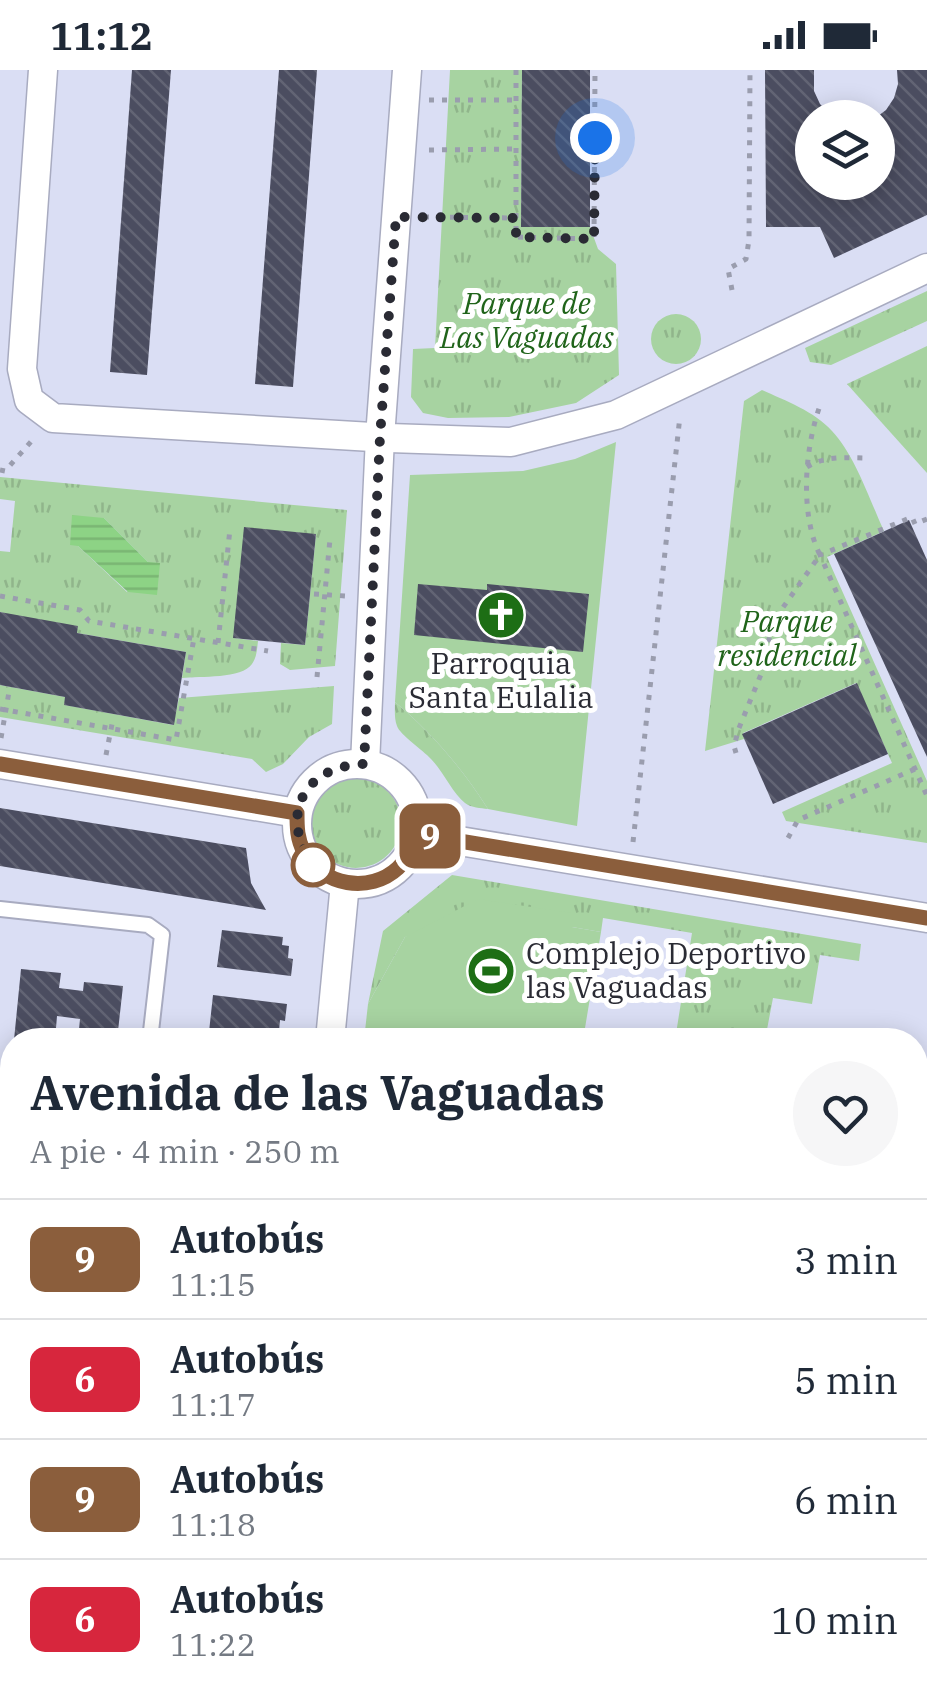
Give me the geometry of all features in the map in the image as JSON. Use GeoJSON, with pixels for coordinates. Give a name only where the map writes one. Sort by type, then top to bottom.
{"type":"FeatureCollection","features":[{"type":"Feature","properties":{"kind":"street"},"geometry":{"type":"LineString","coordinates":[[43,70],[22,369],[29,400],[53,418],[511,442],[616,416],[927,268]]}},
{"type":"Feature","properties":{"kind":"street"},"geometry":{"type":"LineString","coordinates":[[364,764],[380,437],[407,70]]}},
{"type":"Feature","properties":{"kind":"street"},"geometry":{"type":"LineString","coordinates":[[0,764],[297,813]]}},
{"type":"Feature","properties":{"kind":"street"},"geometry":{"type":"LineString","coordinates":[[346,764],[364,764],[383,769],[399,780],[411,796],[417,814],[417,834],[399,867],[383,878],[364,884],[345,883],[313,865],[302,850],[297,813],[314,781],[329,770],[346,764]]}},
{"type":"Feature","properties":{"kind":"street"},"geometry":{"type":"LineString","coordinates":[[417,834],[927,918]]}},
{"type":"Feature","properties":{"kind":"street"},"geometry":{"type":"LineString","coordinates":[[331,1028],[345,883]]}},
{"type":"Feature","properties":{"kind":"lane"},"geometry":{"type":"LineString","coordinates":[[0,908],[148,926],[162,934],[151,1028]]}},
{"type":"Feature","properties":{"kind":"path"},"geometry":{"type":"LineString","coordinates":[[516,70],[516,237],[594,239],[595,70]]}},
{"type":"Feature","properties":{"kind":"path"},"geometry":{"type":"LineString","coordinates":[[732,290],[728,269],[746,259],[749,240],[750,70]]}},
{"type":"Feature","properties":{"kind":"path"},"geometry":{"type":"LineString","coordinates":[[405,100],[516,100]]}},
{"type":"Feature","properties":{"kind":"path"},"geometry":{"type":"LineString","coordinates":[[401,150],[516,149]]}},
{"type":"Feature","properties":{"kind":"path"},"geometry":{"type":"LineString","coordinates":[[396,217],[516,218]]}},
{"type":"Feature","properties":{"kind":"path"},"geometry":{"type":"LineString","coordinates":[[630,869],[683,383]]}},
{"type":"Feature","properties":{"kind":"path"},"geometry":{"type":"LineString","coordinates":[[821,403],[812,427],[808,468],[809,513],[816,546],[927,796]]}},
{"type":"Feature","properties":{"kind":"path"},"geometry":{"type":"LineString","coordinates":[[0,470],[5,471],[53,418]]}},
{"type":"Feature","properties":{"kind":"path"},"geometry":{"type":"LineString","coordinates":[[808,468],[814,462],[832,458],[870,458]]}},
{"type":"Feature","properties":{"kind":"path"},"geometry":{"type":"LineString","coordinates":[[736,753],[738,728],[764,667],[772,623],[820,555],[912,517],[915,524],[924,520],[927,534]]}},
{"type":"Feature","properties":{"kind":"path"},"geometry":{"type":"LineString","coordinates":[[218,643],[230,529]]}},
{"type":"Feature","properties":{"kind":"path"},"geometry":{"type":"LineString","coordinates":[[317,677],[330,540]]}},
{"type":"Feature","properties":{"kind":"path"},"geometry":{"type":"LineString","coordinates":[[0,596],[80,610],[89,621],[268,651]]}},
{"type":"Feature","properties":{"kind":"path"},"geometry":{"type":"LineString","coordinates":[[3,710],[176,740],[194,638]]}},
{"type":"Feature","properties":{"kind":"path"},"geometry":{"type":"LineString","coordinates":[[0,742],[8,692]]}},
{"type":"Feature","properties":{"kind":"path"},"geometry":{"type":"LineString","coordinates":[[102,781],[113,719]]}},
{"type":"Feature","properties":{"kind":"path"},"geometry":{"type":"LineString","coordinates":[[788,838],[798,820],[915,768]]}},
{"type":"Feature","properties":{"kind":"green space","name":"Parque de Las Vaguadas"},"geometry":{"type":"Polygon","coordinates":[[[450,70],[522,70],[521,226],[590,227],[598,249],[616,264],[619,375],[576,403],[509,417],[448,418],[423,413],[411,397],[413,349],[435,348],[450,70]]]}},
{"type":"Feature","properties":{"kind":"green space"},"geometry":{"type":"Polygon","coordinates":[[[927,291],[927,321],[831,365],[810,362],[805,348],[927,291]]]}},
{"type":"Feature","properties":{"kind":"green space"},"geometry":{"type":"Polygon","coordinates":[[[676,314],[693,322],[701,339],[693,356],[676,364],[659,356],[651,339],[659,322],[676,314]]]}},
{"type":"Feature","properties":{"kind":"green space"},"geometry":{"type":"Polygon","coordinates":[[[927,346],[927,473],[847,384],[927,346]]]}},
{"type":"Feature","properties":{"kind":"green space","name":"Parque residencial"},"geometry":{"type":"Polygon","coordinates":[[[762,390],[808,412],[832,431],[855,465],[884,531],[827,557],[927,781],[927,843],[786,821],[782,812],[892,763],[856,683],[743,733],[744,739],[705,751],[744,401],[762,390]]]}},
{"type":"Feature","properties":{"kind":"green space"},"geometry":{"type":"Polygon","coordinates":[[[616,442],[577,826],[488,809],[446,752],[395,702],[410,475],[523,471],[575,459],[616,442]]]}},
{"type":"Feature","properties":{"kind":"green space"},"geometry":{"type":"Polygon","coordinates":[[[0,477],[347,510],[335,666],[290,670],[280,664],[281,643],[305,645],[316,534],[234,638],[258,641],[252,664],[230,674],[182,678],[186,652],[77,633],[0,612],[0,551],[10,552],[15,501],[0,499],[0,477]],[[104,518],[78,546],[127,592],[148,562],[104,518]]]}},
{"type":"Feature","properties":{"kind":"green space"},"geometry":{"type":"Polygon","coordinates":[[[0,685],[65,697],[65,705],[173,725],[179,698],[334,686],[332,724],[309,737],[283,764],[266,772],[252,759],[0,717],[0,685]]]}},
{"type":"Feature","properties":{"kind":"green space"},"geometry":{"type":"Polygon","coordinates":[[[395,702],[446,752],[488,809],[465,803],[431,759],[402,734],[396,723],[395,702]]]}},
{"type":"Feature","properties":{"kind":"green space"},"geometry":{"type":"Polygon","coordinates":[[[356,778],[373,781],[388,791],[398,806],[398,840],[388,855],[373,865],[356,868],[339,865],[324,855],[314,840],[311,823],[314,806],[324,791],[339,781],[356,778]]]}},
{"type":"Feature","properties":{"kind":"green space"},"geometry":{"type":"Polygon","coordinates":[[[452,875],[861,944],[859,961],[820,955],[812,1004],[773,998],[767,1028],[677,1028],[692,933],[603,918],[601,932],[572,927],[572,913],[405,937],[368,1004],[383,931],[452,875]]]}},
{"type":"Feature","properties":{"kind":"green space","name":"Complejo Deportivo las Vaguadas"},"geometry":{"type":"Polygon","coordinates":[[[478,899],[572,913],[572,927],[601,932],[585,1028],[365,1028],[368,1004],[405,937],[478,899]]]}},
{"type":"Feature","properties":{"kind":"shaded area"},"geometry":{"type":"Polygon","coordinates":[[[72,515],[104,518],[148,562],[160,563],[157,595],[128,592],[78,546],[70,545],[72,515]]]}},
{"type":"Feature","properties":{"kind":"building"},"geometry":{"type":"Polygon","coordinates":[[[132,70],[171,70],[147,375],[110,372],[132,70]]]}},
{"type":"Feature","properties":{"kind":"building"},"geometry":{"type":"Polygon","coordinates":[[[279,70],[317,70],[293,387],[255,384],[279,70]]]}},
{"type":"Feature","properties":{"kind":"building"},"geometry":{"type":"Polygon","coordinates":[[[522,70],[590,70],[590,227],[521,227],[522,70]]]}},
{"type":"Feature","properties":{"kind":"building"},"geometry":{"type":"Polygon","coordinates":[[[765,70],[814,70],[818,100],[795,100],[795,200],[895,200],[893,100],[897,70],[927,70],[927,215],[834,258],[820,227],[766,227],[765,70]]]}},
{"type":"Feature","properties":{"kind":"building"},"geometry":{"type":"Polygon","coordinates":[[[909,520],[927,560],[927,757],[834,554],[909,520]]]}},
{"type":"Feature","properties":{"kind":"building"},"geometry":{"type":"Polygon","coordinates":[[[244,527],[316,534],[305,645],[233,638],[244,527]]]}},
{"type":"Feature","properties":{"kind":"building","name":"Parroquia Santa Eulalia"},"geometry":{"type":"Polygon","coordinates":[[[418,584],[487,590],[487,584],[589,594],[583,652],[414,635],[418,584]]]}},
{"type":"Feature","properties":{"kind":"building"},"geometry":{"type":"Polygon","coordinates":[[[0,612],[78,626],[77,633],[186,652],[174,725],[64,705],[65,697],[0,685],[0,612]]]}},
{"type":"Feature","properties":{"kind":"building"},"geometry":{"type":"Polygon","coordinates":[[[857,683],[888,754],[773,804],[742,734],[857,683]]]}},
{"type":"Feature","properties":{"kind":"building"},"geometry":{"type":"Polygon","coordinates":[[[0,808],[246,848],[251,883],[266,910],[0,866],[0,808]]]}},
{"type":"Feature","properties":{"kind":"building"},"geometry":{"type":"Polygon","coordinates":[[[222,930],[283,937],[282,945],[289,946],[288,958],[293,959],[291,976],[217,967],[222,930]]]}},
{"type":"Feature","properties":{"kind":"building"},"geometry":{"type":"Polygon","coordinates":[[[21,969],[61,973],[59,988],[83,991],[84,982],[123,986],[118,1028],[79,1028],[80,1019],[57,1016],[56,1028],[15,1028],[21,969]]]}},
{"type":"Feature","properties":{"kind":"building"},"geometry":{"type":"Polygon","coordinates":[[[213,995],[287,1004],[285,1021],[280,1020],[279,1028],[209,1028],[213,995]]]}},
{"type":"Feature","properties":{"kind":"bus line","name":"9"},"geometry":{"type":"LineString","coordinates":[[0,764],[297,813],[302,850],[313,865],[345,883],[364,884],[383,878],[399,867],[417,834],[927,918]]}},
{"type":"Feature","properties":{"kind":"place","name":"Parroquia Santa Eulalia"},"geometry":{"type":"Point","coordinates":[501,615]}},
{"type":"Feature","properties":{"kind":"place","name":"Complejo Deportivo las Vaguadas"},"geometry":{"type":"Point","coordinates":[491,971]}},
{"type":"Feature","properties":{"kind":"route"},"geometry":{"type":"LineString","coordinates":[[313,865],[302,850],[297,832],[297,813],[303,796],[329,770],[346,764],[364,764],[380,437],[396,217],[516,218],[516,237],[594,239],[595,138]]}}]}
